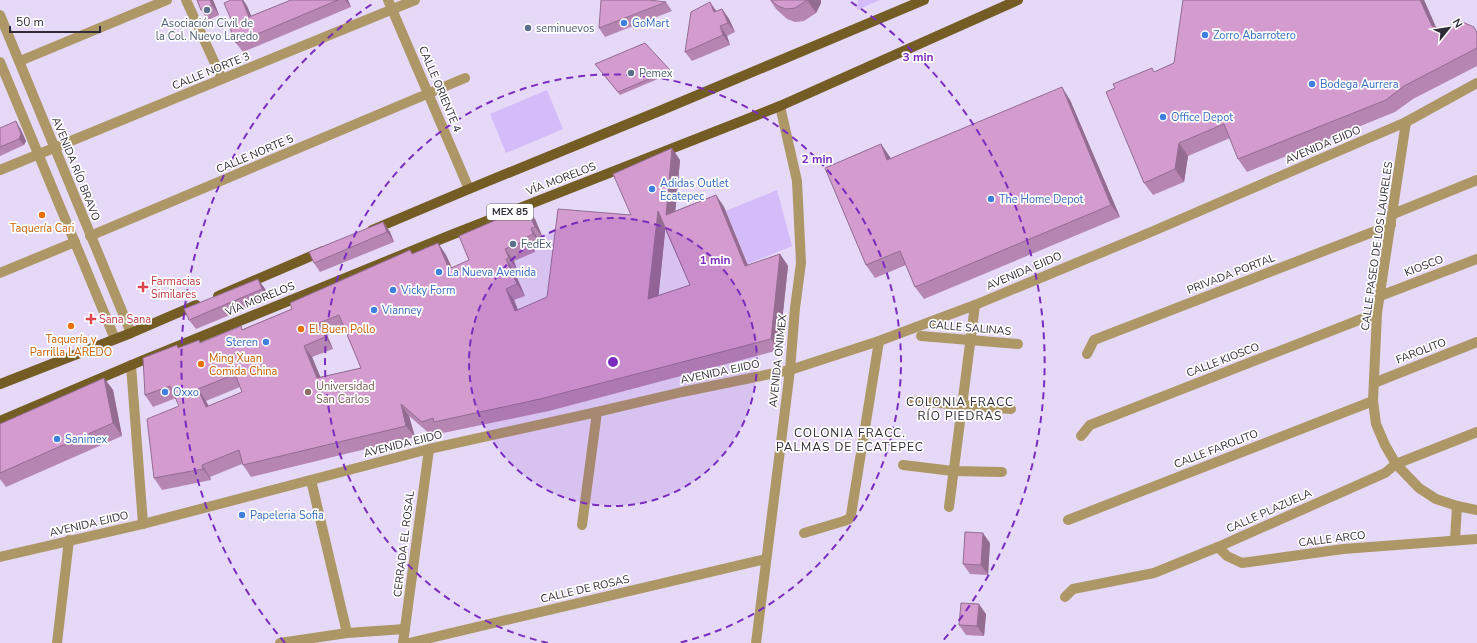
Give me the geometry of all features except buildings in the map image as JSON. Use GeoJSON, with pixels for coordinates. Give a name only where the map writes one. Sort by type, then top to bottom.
{"type":"FeatureCollection","features":[{"type":"Feature","properties":{"kind":"main road"},"geometry":{"type":"LineString","coordinates":[[366,232],[469,188],[669,108],[924,0]]}},
{"type":"Feature","properties":{"kind":"main road","name":"VÍA MORELOS"},"geometry":{"type":"LineString","coordinates":[[0,421],[131,365],[451,235],[780,106],[1018,0]]}},
{"type":"Feature","properties":{"kind":"main road","name":"VÍA MORELOS"},"geometry":{"type":"LineString","coordinates":[[0,384],[115,339],[330,248]]}},
{"type":"Feature","properties":{"kind":"street"},"geometry":{"type":"LineString","coordinates":[[20,61],[167,0]]}},
{"type":"Feature","properties":{"kind":"street"},"geometry":{"type":"LineString","coordinates":[[186,0],[222,80]]}},
{"type":"Feature","properties":{"kind":"street","name":"CALLE NORTE 3"},"geometry":{"type":"LineString","coordinates":[[0,170],[222,80],[390,5],[415,0]]}},
{"type":"Feature","properties":{"kind":"street","name":"CALLE ORIENTE 4"},"geometry":{"type":"LineString","coordinates":[[390,5],[469,188]]}},
{"type":"Feature","properties":{"kind":"street","name":"AVENIDA RÍO BRAVO"},"geometry":{"type":"LineString","coordinates":[[0,15],[90,236],[131,332]]}},
{"type":"Feature","properties":{"kind":"street"},"geometry":{"type":"LineString","coordinates":[[1,67],[115,339]]}},
{"type":"Feature","properties":{"kind":"street","name":"CALLE NORTE 5"},"geometry":{"type":"LineString","coordinates":[[90,236],[465,78]]}},
{"type":"Feature","properties":{"kind":"street","name":"AVENIDA EJIDO"},"geometry":{"type":"LineString","coordinates":[[0,557],[68,540],[143,524],[429,449],[682,392],[790,370],[879,341],[975,305],[1151,232],[1406,122],[1477,83]]}},
{"type":"Feature","properties":{"kind":"street","name":"AVENIDA ONIMEX"},"geometry":{"type":"LineString","coordinates":[[756,643],[790,370],[795,308],[801,263],[800,226],[796,181],[780,106]]}},
{"type":"Feature","properties":{"kind":"street","name":"CALLE PASEO DE LOS LAURELES"},"geometry":{"type":"LineString","coordinates":[[1406,122],[1377,313],[1374,383],[1376,424],[1385,445],[1396,464],[1419,488],[1436,499],[1456,506],[1477,510]]}},
{"type":"Feature","properties":{"kind":"street"},"geometry":{"type":"LineString","coordinates":[[1393,214],[1477,180]]}},
{"type":"Feature","properties":{"kind":"street","name":"PRIVADA PORTAL"},"geometry":{"type":"LineString","coordinates":[[1087,354],[1094,340],[1391,225]]}},
{"type":"Feature","properties":{"kind":"street"},"geometry":{"type":"LineString","coordinates":[[0,273],[75,242]]}},
{"type":"Feature","properties":{"kind":"street","name":"KIOSCO"},"geometry":{"type":"LineString","coordinates":[[1380,296],[1477,258]]}},
{"type":"Feature","properties":{"kind":"street"},"geometry":{"type":"LineString","coordinates":[[949,507],[975,305]]}},
{"type":"Feature","properties":{"kind":"street","name":"CALLE KIOSCO"},"geometry":{"type":"LineString","coordinates":[[1081,436],[1090,425],[1377,313]]}},
{"type":"Feature","properties":{"kind":"street","name":"CALLE SALINAS"},"geometry":{"type":"LineString","coordinates":[[921,336],[1018,344]]}},
{"type":"Feature","properties":{"kind":"street"},"geometry":{"type":"LineString","coordinates":[[804,533],[844,521],[849,519],[851,515],[879,341]]}},
{"type":"Feature","properties":{"kind":"street","name":"FAROLITO"},"geometry":{"type":"LineString","coordinates":[[1374,383],[1477,342]]}},
{"type":"Feature","properties":{"kind":"street"},"geometry":{"type":"LineString","coordinates":[[131,365],[143,524]]}},
{"type":"Feature","properties":{"kind":"street"},"geometry":{"type":"LineString","coordinates":[[913,401],[1011,409]]}},
{"type":"Feature","properties":{"kind":"street","name":"CALLE FAROLITO"},"geometry":{"type":"LineString","coordinates":[[1068,520],[1374,401]]}},
{"type":"Feature","properties":{"kind":"street"},"geometry":{"type":"LineString","coordinates":[[582,525],[597,412]]}},
{"type":"Feature","properties":{"kind":"street","name":"CALLE PLAZUELA"},"geometry":{"type":"LineString","coordinates":[[1065,597],[1073,589],[1154,573],[1218,547],[1385,473],[1396,464],[1477,432]]}},
{"type":"Feature","properties":{"kind":"street","name":"CERRADA EL ROSAL"},"geometry":{"type":"LineString","coordinates":[[403,643],[429,449]]}},
{"type":"Feature","properties":{"kind":"street"},"geometry":{"type":"LineString","coordinates":[[903,465],[953,471],[1002,472]]}},
{"type":"Feature","properties":{"kind":"street"},"geometry":{"type":"LineString","coordinates":[[311,480],[347,633]]}},
{"type":"Feature","properties":{"kind":"street"},"geometry":{"type":"LineString","coordinates":[[1454,540],[1456,506]]}},
{"type":"Feature","properties":{"kind":"street","name":"CALLE ARCO"},"geometry":{"type":"LineString","coordinates":[[1218,547],[1227,556],[1242,563],[1343,549],[1477,539]]}},
{"type":"Feature","properties":{"kind":"street"},"geometry":{"type":"LineString","coordinates":[[57,643],[68,540]]}},
{"type":"Feature","properties":{"kind":"street","name":"CALLE DE ROSAS"},"geometry":{"type":"LineString","coordinates":[[409,643],[766,559]]}},
{"type":"Feature","properties":{"kind":"street"},"geometry":{"type":"LineString","coordinates":[[280,643],[347,633],[405,629]]}},
{"type":"Feature","properties":{"kind":"shaded area"},"geometry":{"type":"Polygon","coordinates":[[[858,0],[880,0],[857,10],[858,0]]]}},
{"type":"Feature","properties":{"kind":"shaded area"},"geometry":{"type":"Polygon","coordinates":[[[547,90],[563,129],[506,153],[490,114],[547,90]]]}},
{"type":"Feature","properties":{"kind":"shaded area"},"geometry":{"type":"Polygon","coordinates":[[[777,190],[792,246],[748,264],[726,211],[777,190]]]}},
{"type":"Feature","properties":{"kind":"place","name":"Asociación Civil de la Col. Nuevo Laredo"},"geometry":{"type":"Point","coordinates":[207,10]}},
{"type":"Feature","properties":{"kind":"place","name":"GoMart"},"geometry":{"type":"Point","coordinates":[624,23]}},
{"type":"Feature","properties":{"kind":"place","name":"seminuevos"},"geometry":{"type":"Point","coordinates":[528,28]}},
{"type":"Feature","properties":{"kind":"place","name":"Zorro Abarrotero"},"geometry":{"type":"Point","coordinates":[1205,35]}},
{"type":"Feature","properties":{"kind":"place","name":"Pemex"},"geometry":{"type":"Point","coordinates":[631,73]}},
{"type":"Feature","properties":{"kind":"place","name":"Bodega Aurrera"},"geometry":{"type":"Point","coordinates":[1312,84]}},
{"type":"Feature","properties":{"kind":"place","name":"Office Depot"},"geometry":{"type":"Point","coordinates":[1163,117]}},
{"type":"Feature","properties":{"kind":"place","name":"Adidas Outlet Ecatepec"},"geometry":{"type":"Point","coordinates":[652,189]}},
{"type":"Feature","properties":{"kind":"place","name":"The Home Depot"},"geometry":{"type":"Point","coordinates":[991,199]}},
{"type":"Feature","properties":{"kind":"place","name":"Taquería Cari"},"geometry":{"type":"Point","coordinates":[42,215]}},
{"type":"Feature","properties":{"kind":"place","name":"FedEx"},"geometry":{"type":"Point","coordinates":[513,244]}},
{"type":"Feature","properties":{"kind":"place","name":"La Nueva Avenida"},"geometry":{"type":"Point","coordinates":[439,272]}},
{"type":"Feature","properties":{"kind":"place","name":"Farmacias Similares"},"geometry":{"type":"Point","coordinates":[143,287]}},
{"type":"Feature","properties":{"kind":"place","name":"Vicky Form"},"geometry":{"type":"Point","coordinates":[393,290]}},
{"type":"Feature","properties":{"kind":"place","name":"Vianney"},"geometry":{"type":"Point","coordinates":[374,310]}},
{"type":"Feature","properties":{"kind":"place","name":"Sana Sana"},"geometry":{"type":"Point","coordinates":[91,319]}},
{"type":"Feature","properties":{"kind":"place","name":"Taquería y Parrilla LAREDO"},"geometry":{"type":"Point","coordinates":[71,326]}},
{"type":"Feature","properties":{"kind":"place","name":"El Buen Pollo"},"geometry":{"type":"Point","coordinates":[301,329]}},
{"type":"Feature","properties":{"kind":"place","name":"Steren"},"geometry":{"type":"Point","coordinates":[266,342]}},
{"type":"Feature","properties":{"kind":"place","name":"Ming Xuan Comida China"},"geometry":{"type":"Point","coordinates":[201,364]}},
{"type":"Feature","properties":{"kind":"place","name":"Oxxo"},"geometry":{"type":"Point","coordinates":[165,392]}},
{"type":"Feature","properties":{"kind":"place","name":"Universidad San Carlos"},"geometry":{"type":"Point","coordinates":[308,392]}},
{"type":"Feature","properties":{"kind":"place","name":"Sanimex"},"geometry":{"type":"Point","coordinates":[57,439]}},
{"type":"Feature","properties":{"kind":"place","name":"Papeleria Sofia"},"geometry":{"type":"Point","coordinates":[242,515]}},
{"type":"Feature","properties":{"kind":"district","name":"COLONIA FRACC RÍO PIEDRAS"},"geometry":{"type":"Point","coordinates":[960,409]}},
{"type":"Feature","properties":{"kind":"district","name":"COLONIA FRACC. PALMAS DE ECATEPEC"},"geometry":{"type":"Point","coordinates":[850,440]}}]}
